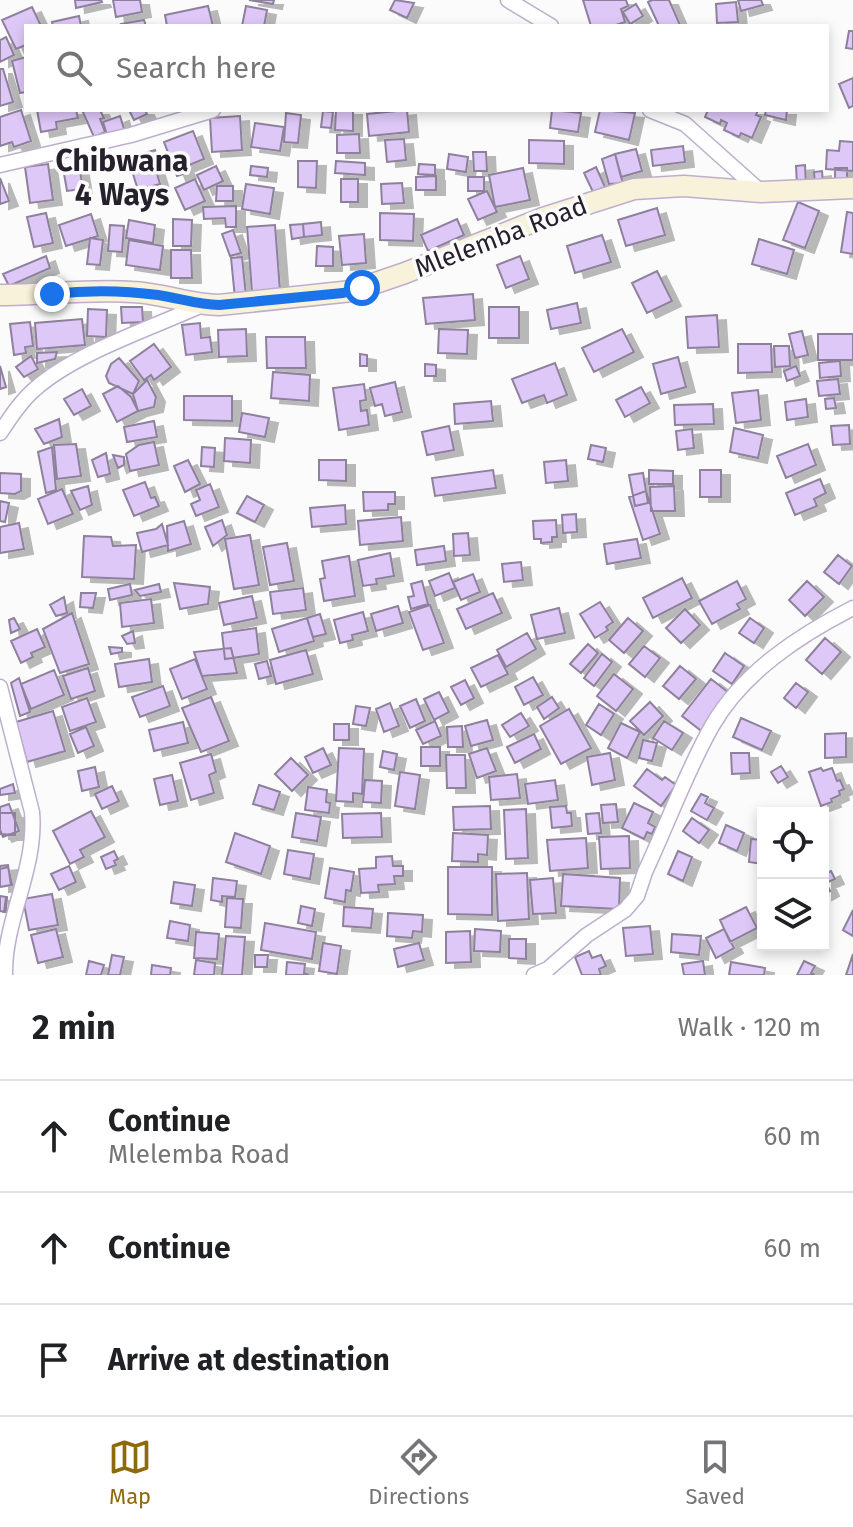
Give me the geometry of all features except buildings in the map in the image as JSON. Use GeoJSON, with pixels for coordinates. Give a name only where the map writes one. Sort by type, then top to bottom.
{"type":"FeatureCollection","features":[{"type":"Feature","properties":{"kind":"street"},"geometry":{"type":"LineString","coordinates":[[508,0],[548,24]]}},
{"type":"Feature","properties":{"kind":"street"},"geometry":{"type":"LineString","coordinates":[[0,165],[119,138],[206,112]]}},
{"type":"Feature","properties":{"kind":"street"},"geometry":{"type":"LineString","coordinates":[[655,112],[685,124],[761,192]]}},
{"type":"Feature","properties":{"kind":"street","name":"Mlelemba Road"},"geometry":{"type":"LineString","coordinates":[[0,433],[36,388],[55,375],[108,347],[202,305],[352,291],[543,218],[634,189],[684,186],[761,192],[853,188]]}},
{"type":"Feature","properties":{"kind":"street"},"geometry":{"type":"LineString","coordinates":[[0,295],[98,290],[136,292],[202,305]]}},
{"type":"Feature","properties":{"kind":"street"},"geometry":{"type":"LineString","coordinates":[[534,975],[548,969],[587,935],[625,910],[637,896],[713,724],[751,677],[817,627],[853,608]]}},
{"type":"Feature","properties":{"kind":"street"},"geometry":{"type":"LineString","coordinates":[[0,687],[34,830],[28,866],[8,937],[5,975]]}},
{"type":"Feature","properties":{"kind":"district","name":"Chibwana 4 Ways"},"geometry":{"type":"Point","coordinates":[122,178]}},
{"type":"Feature","properties":{"kind":"route"},"geometry":{"type":"LineString","coordinates":[[52,294],[98,290],[136,292],[164,295],[202,305],[219,305],[343,293],[362,288]]}}]}
